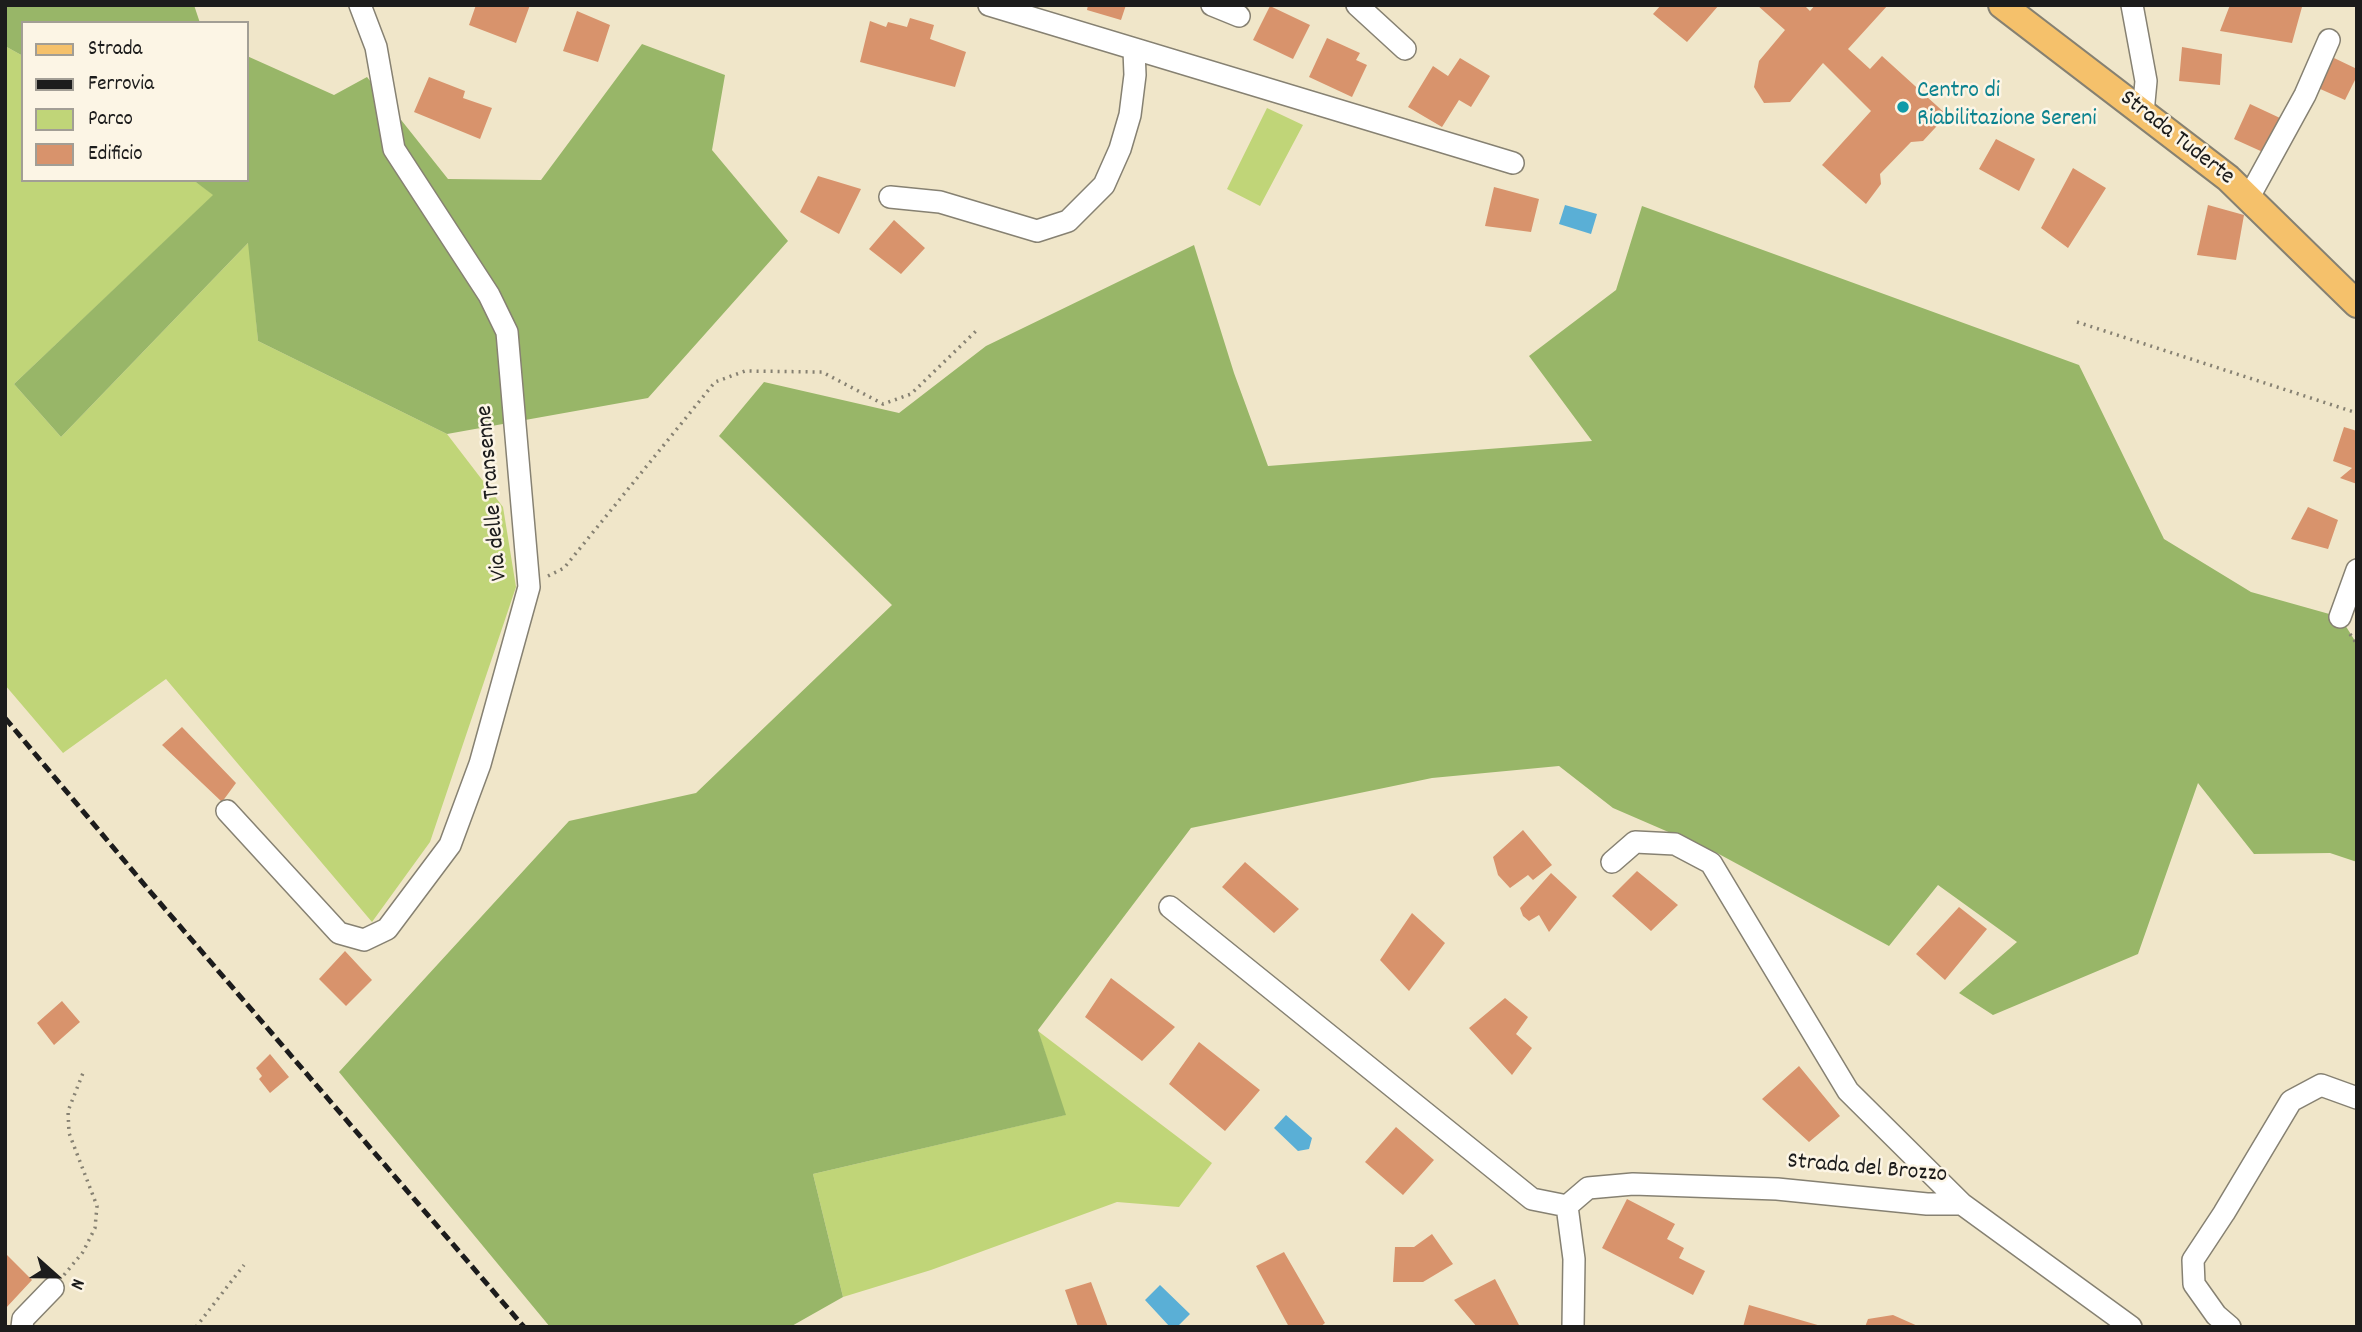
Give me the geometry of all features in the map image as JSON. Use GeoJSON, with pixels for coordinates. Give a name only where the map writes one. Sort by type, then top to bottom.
{"type":"FeatureCollection","features":[{"type":"Feature","properties":{"kind":"main road","name":"Strada Tuderte"},"geometry":{"type":"LineString","coordinates":[[2002,5],[2249,197],[2357,304]]}},
{"type":"Feature","properties":{"kind":"street","name":"Via delle Transenne"},"geometry":{"type":"LineString","coordinates":[[227,811],[338,933],[364,940],[387,929],[450,845],[480,764],[529,587],[507,332],[489,295],[394,149],[376,47],[360,5]]}},
{"type":"Feature","properties":{"kind":"street"},"geometry":{"type":"LineString","coordinates":[[989,5],[1513,163]]}},
{"type":"Feature","properties":{"kind":"street"},"geometry":{"type":"LineString","coordinates":[[1212,5],[1239,16]]}},
{"type":"Feature","properties":{"kind":"street"},"geometry":{"type":"LineString","coordinates":[[1357,5],[1405,49]]}},
{"type":"Feature","properties":{"kind":"street"},"geometry":{"type":"LineString","coordinates":[[2134,6],[2146,81],[2143,113]]}},
{"type":"Feature","properties":{"kind":"street","name":"Strada Tuderte"},"geometry":{"type":"LineString","coordinates":[[2249,197],[2305,95],[2329,40]]}},
{"type":"Feature","properties":{"kind":"street"},"geometry":{"type":"LineString","coordinates":[[890,197],[940,202],[1037,231],[1068,221],[1104,186],[1120,149],[1130,115],[1135,75],[1134,50]]}},
{"type":"Feature","properties":{"kind":"street"},"geometry":{"type":"LineString","coordinates":[[2340,617],[2357,570]]}},
{"type":"Feature","properties":{"kind":"street"},"geometry":{"type":"LineString","coordinates":[[1612,862],[1635,842],[1675,844],[1711,863],[1848,1091],[1962,1204]]}},
{"type":"Feature","properties":{"kind":"street"},"geometry":{"type":"LineString","coordinates":[[1170,907],[1532,1199],[1567,1206],[1574,1259],[1573,1327]]}},
{"type":"Feature","properties":{"kind":"street"},"geometry":{"type":"LineString","coordinates":[[2230,1327],[2216,1315],[2194,1284],[2193,1259],[2291,1101],[2321,1085],[2357,1098]]}},
{"type":"Feature","properties":{"kind":"street","name":"Strada del Brozzo"},"geometry":{"type":"LineString","coordinates":[[1567,1206],[1588,1188],[1633,1185],[1777,1189],[1927,1204],[1962,1204],[2131,1327]]}},
{"type":"Feature","properties":{"kind":"street"},"geometry":{"type":"LineString","coordinates":[[22,1327],[23,1320],[53,1287]]}},
{"type":"Feature","properties":{"kind":"path"},"geometry":{"type":"LineString","coordinates":[[2077,322],[2357,413]]}},
{"type":"Feature","properties":{"kind":"path"},"geometry":{"type":"LineString","coordinates":[[529,587],[564,568],[715,382],[744,371],[822,372],[883,404],[911,394],[976,331]]}},
{"type":"Feature","properties":{"kind":"path"},"geometry":{"type":"LineString","coordinates":[[53,1287],[83,1252],[95,1228],[97,1206],[69,1133],[68,1111],[83,1073]]}},
{"type":"Feature","properties":{"kind":"path"},"geometry":{"type":"LineString","coordinates":[[196,1327],[244,1265]]}},
{"type":"Feature","properties":{"kind":"green space"},"geometry":{"type":"Polygon","coordinates":[[[5,5],[194,5],[199,21],[21,21],[21,55],[5,46],[5,5]]]}},
{"type":"Feature","properties":{"kind":"green space"},"geometry":{"type":"Polygon","coordinates":[[[642,44],[725,75],[712,150],[788,241],[648,398],[447,434],[258,341],[248,243],[61,437],[14,384],[213,195],[196,182],[248,182],[248,56],[334,95],[367,77],[448,179],[541,180],[642,44]]]}},
{"type":"Feature","properties":{"kind":"green space"},"geometry":{"type":"Polygon","coordinates":[[[5,46],[21,55],[21,182],[196,182],[214,195],[14,384],[61,437],[249,242],[258,341],[447,434],[503,507],[516,587],[430,842],[372,922],[166,679],[63,753],[5,685],[5,46]]]}},
{"type":"Feature","properties":{"kind":"green space"},"geometry":{"type":"Polygon","coordinates":[[[1267,108],[1303,125],[1260,206],[1227,189],[1267,108]]]}},
{"type":"Feature","properties":{"kind":"green space"},"geometry":{"type":"Polygon","coordinates":[[[1642,206],[2079,365],[2164,539],[2251,592],[2340,617],[2357,644],[2357,862],[2330,853],[2254,854],[2198,783],[2138,954],[1993,1015],[1959,993],[2017,942],[1938,885],[1889,946],[1717,853],[1613,808],[1559,766],[1432,778],[1191,828],[1038,1030],[1066,1115],[813,1174],[843,1297],[790,1327],[550,1327],[339,1072],[569,821],[696,793],[892,605],[719,436],[764,382],[899,413],[986,346],[1194,245],[1234,373],[1268,466],[1592,441],[1529,356],[1616,290],[1642,206]]]}},
{"type":"Feature","properties":{"kind":"green space"},"geometry":{"type":"Polygon","coordinates":[[[1038,1031],[1212,1163],[1179,1207],[1117,1202],[931,1270],[843,1297],[813,1174],[1065,1115],[1038,1031]]]}},
{"type":"Feature","properties":{"kind":"water"},"geometry":{"type":"Polygon","coordinates":[[[1565,205],[1597,214],[1591,234],[1559,224],[1565,205]]]}},
{"type":"Feature","properties":{"kind":"water"},"geometry":{"type":"Polygon","coordinates":[[[1286,1115],[1312,1138],[1309,1149],[1298,1151],[1274,1128],[1286,1115]]]}},
{"type":"Feature","properties":{"kind":"water"},"geometry":{"type":"Polygon","coordinates":[[[1160,1285],[1190,1314],[1177,1327],[1170,1327],[1145,1300],[1160,1285]]]}},
{"type":"Feature","properties":{"kind":"building"},"geometry":{"type":"Polygon","coordinates":[[[476,5],[530,5],[516,43],[469,25],[476,5]]]}},
{"type":"Feature","properties":{"kind":"building"},"geometry":{"type":"Polygon","coordinates":[[[1088,5],[1126,5],[1121,20],[1087,10],[1088,5]]]}},
{"type":"Feature","properties":{"kind":"building"},"geometry":{"type":"Polygon","coordinates":[[[1661,5],[1719,5],[1687,42],[1653,14],[1661,5]]]}},
{"type":"Feature","properties":{"kind":"building","name":"Centro di Riabilitazione Sereni"},"geometry":{"type":"Polygon","coordinates":[[[1757,5],[1804,5],[1810,11],[1815,5],[1888,5],[1848,49],[1870,69],[1882,56],[1947,115],[1923,141],[1911,142],[1880,174],[1881,184],[1866,204],[1822,165],[1871,111],[1823,63],[1790,102],[1764,103],[1754,87],[1759,61],[1785,30],[1757,5]]]}},
{"type":"Feature","properties":{"kind":"building"},"geometry":{"type":"Polygon","coordinates":[[[2230,5],[2302,7],[2292,43],[2220,31],[2230,5]]]}},
{"type":"Feature","properties":{"kind":"building"},"geometry":{"type":"Polygon","coordinates":[[[1270,6],[1310,25],[1293,59],[1253,40],[1270,6]]]}},
{"type":"Feature","properties":{"kind":"building"},"geometry":{"type":"Polygon","coordinates":[[[577,11],[610,25],[598,62],[563,51],[577,11]]]}},
{"type":"Feature","properties":{"kind":"building"},"geometry":{"type":"Polygon","coordinates":[[[910,18],[934,25],[930,39],[966,52],[955,87],[860,62],[870,21],[886,27],[888,22],[907,27],[910,18]]]}},
{"type":"Feature","properties":{"kind":"building"},"geometry":{"type":"Polygon","coordinates":[[[1327,38],[1360,53],[1356,60],[1367,65],[1352,97],[1309,77],[1327,38]]]}},
{"type":"Feature","properties":{"kind":"building"},"geometry":{"type":"Polygon","coordinates":[[[2182,47],[2222,54],[2220,85],[2179,81],[2182,47]]]}},
{"type":"Feature","properties":{"kind":"building"},"geometry":{"type":"Polygon","coordinates":[[[1460,58],[1490,76],[1471,107],[1459,100],[1442,127],[1408,107],[1433,66],[1448,76],[1460,58]]]}},
{"type":"Feature","properties":{"kind":"building"},"geometry":{"type":"Polygon","coordinates":[[[2334,58],[2357,69],[2357,76],[2345,100],[2318,88],[2334,58]]]}},
{"type":"Feature","properties":{"kind":"building"},"geometry":{"type":"Polygon","coordinates":[[[429,77],[465,91],[463,98],[492,108],[480,139],[414,112],[429,77]]]}},
{"type":"Feature","properties":{"kind":"building"},"geometry":{"type":"Polygon","coordinates":[[[2250,104],[2280,118],[2265,153],[2234,139],[2250,104]]]}},
{"type":"Feature","properties":{"kind":"building"},"geometry":{"type":"Polygon","coordinates":[[[1996,139],[2035,159],[2019,191],[1979,169],[1996,139]]]}},
{"type":"Feature","properties":{"kind":"building"},"geometry":{"type":"Polygon","coordinates":[[[2073,168],[2106,188],[2068,248],[2041,228],[2073,168]]]}},
{"type":"Feature","properties":{"kind":"building"},"geometry":{"type":"Polygon","coordinates":[[[818,176],[861,189],[839,234],[800,212],[818,176]]]}},
{"type":"Feature","properties":{"kind":"building"},"geometry":{"type":"Polygon","coordinates":[[[1494,187],[1539,199],[1531,232],[1485,226],[1494,187]]]}},
{"type":"Feature","properties":{"kind":"building"},"geometry":{"type":"Polygon","coordinates":[[[2208,205],[2244,215],[2236,260],[2197,255],[2208,205]]]}},
{"type":"Feature","properties":{"kind":"building"},"geometry":{"type":"Polygon","coordinates":[[[894,220],[925,248],[901,274],[869,249],[894,220]]]}},
{"type":"Feature","properties":{"kind":"building"},"geometry":{"type":"Polygon","coordinates":[[[2344,427],[2357,431],[2357,484],[2340,478],[2352,468],[2333,461],[2344,427]]]}},
{"type":"Feature","properties":{"kind":"building"},"geometry":{"type":"Polygon","coordinates":[[[2308,507],[2338,520],[2328,549],[2291,539],[2308,507]]]}},
{"type":"Feature","properties":{"kind":"building"},"geometry":{"type":"Polygon","coordinates":[[[182,727],[236,783],[222,802],[162,745],[182,727]]]}},
{"type":"Feature","properties":{"kind":"building"},"geometry":{"type":"Polygon","coordinates":[[[1523,830],[1552,865],[1533,880],[1528,875],[1510,888],[1498,875],[1493,857],[1523,830]]]}},
{"type":"Feature","properties":{"kind":"building"},"geometry":{"type":"Polygon","coordinates":[[[1245,862],[1299,909],[1274,933],[1222,887],[1245,862]]]}},
{"type":"Feature","properties":{"kind":"building"},"geometry":{"type":"Polygon","coordinates":[[[1637,871],[1678,905],[1651,931],[1612,896],[1637,871]]]}},
{"type":"Feature","properties":{"kind":"building"},"geometry":{"type":"Polygon","coordinates":[[[1551,873],[1577,897],[1549,932],[1539,915],[1529,921],[1520,908],[1551,873]]]}},
{"type":"Feature","properties":{"kind":"building"},"geometry":{"type":"Polygon","coordinates":[[[1959,907],[1987,929],[1945,980],[1916,954],[1959,907]]]}},
{"type":"Feature","properties":{"kind":"building"},"geometry":{"type":"Polygon","coordinates":[[[1412,913],[1445,943],[1409,991],[1380,960],[1412,913]]]}},
{"type":"Feature","properties":{"kind":"building"},"geometry":{"type":"Polygon","coordinates":[[[345,951],[372,980],[346,1006],[319,979],[345,951]]]}},
{"type":"Feature","properties":{"kind":"building"},"geometry":{"type":"Polygon","coordinates":[[[1111,978],[1175,1027],[1142,1061],[1085,1017],[1111,978]]]}},
{"type":"Feature","properties":{"kind":"building"},"geometry":{"type":"Polygon","coordinates":[[[1505,998],[1528,1017],[1516,1034],[1532,1048],[1512,1075],[1469,1028],[1505,998]]]}},
{"type":"Feature","properties":{"kind":"building"},"geometry":{"type":"Polygon","coordinates":[[[62,1001],[80,1022],[54,1045],[37,1023],[62,1001]]]}},
{"type":"Feature","properties":{"kind":"building"},"geometry":{"type":"Polygon","coordinates":[[[1199,1042],[1260,1090],[1225,1131],[1169,1084],[1199,1042]]]}},
{"type":"Feature","properties":{"kind":"building"},"geometry":{"type":"Polygon","coordinates":[[[270,1054],[289,1077],[270,1093],[259,1079],[262,1076],[256,1068],[270,1054]]]}},
{"type":"Feature","properties":{"kind":"building"},"geometry":{"type":"Polygon","coordinates":[[[1799,1066],[1840,1116],[1809,1142],[1762,1099],[1799,1066]]]}},
{"type":"Feature","properties":{"kind":"building"},"geometry":{"type":"Polygon","coordinates":[[[1396,1127],[1434,1160],[1403,1195],[1365,1162],[1396,1127]]]}},
{"type":"Feature","properties":{"kind":"building"},"geometry":{"type":"Polygon","coordinates":[[[1627,1199],[1675,1224],[1667,1239],[1684,1248],[1679,1258],[1705,1271],[1693,1295],[1602,1248],[1627,1199]]]}},
{"type":"Feature","properties":{"kind":"building"},"geometry":{"type":"Polygon","coordinates":[[[1432,1234],[1453,1264],[1423,1282],[1393,1282],[1395,1247],[1414,1247],[1432,1234]]]}},
{"type":"Feature","properties":{"kind":"building"},"geometry":{"type":"Polygon","coordinates":[[[1284,1252],[1325,1323],[1320,1327],[1289,1327],[1256,1266],[1284,1252]]]}},
{"type":"Feature","properties":{"kind":"building"},"geometry":{"type":"Polygon","coordinates":[[[5,1253],[32,1280],[5,1309],[5,1253]]]}},
{"type":"Feature","properties":{"kind":"building"},"geometry":{"type":"Polygon","coordinates":[[[1495,1279],[1520,1327],[1477,1327],[1454,1300],[1495,1279]]]}},
{"type":"Feature","properties":{"kind":"building"},"geometry":{"type":"Polygon","coordinates":[[[1091,1282],[1108,1327],[1078,1327],[1065,1290],[1091,1282]]]}},
{"type":"Feature","properties":{"kind":"building"},"geometry":{"type":"Polygon","coordinates":[[[1749,1305],[1821,1326],[1821,1327],[1743,1327],[1749,1305]]]}},
{"type":"Feature","properties":{"kind":"building"},"geometry":{"type":"Polygon","coordinates":[[[1893,1315],[1920,1327],[1865,1327],[1868,1319],[1893,1315]]]}},
{"type":"Feature","properties":{"kind":"railway"},"geometry":{"type":"LineString","coordinates":[[5,718],[524,1327]]}},
{"type":"Feature","properties":{"kind":"place","name":"Centro di Riabilitazione Sereni"},"geometry":{"type":"Point","coordinates":[1903,107]}}]}
